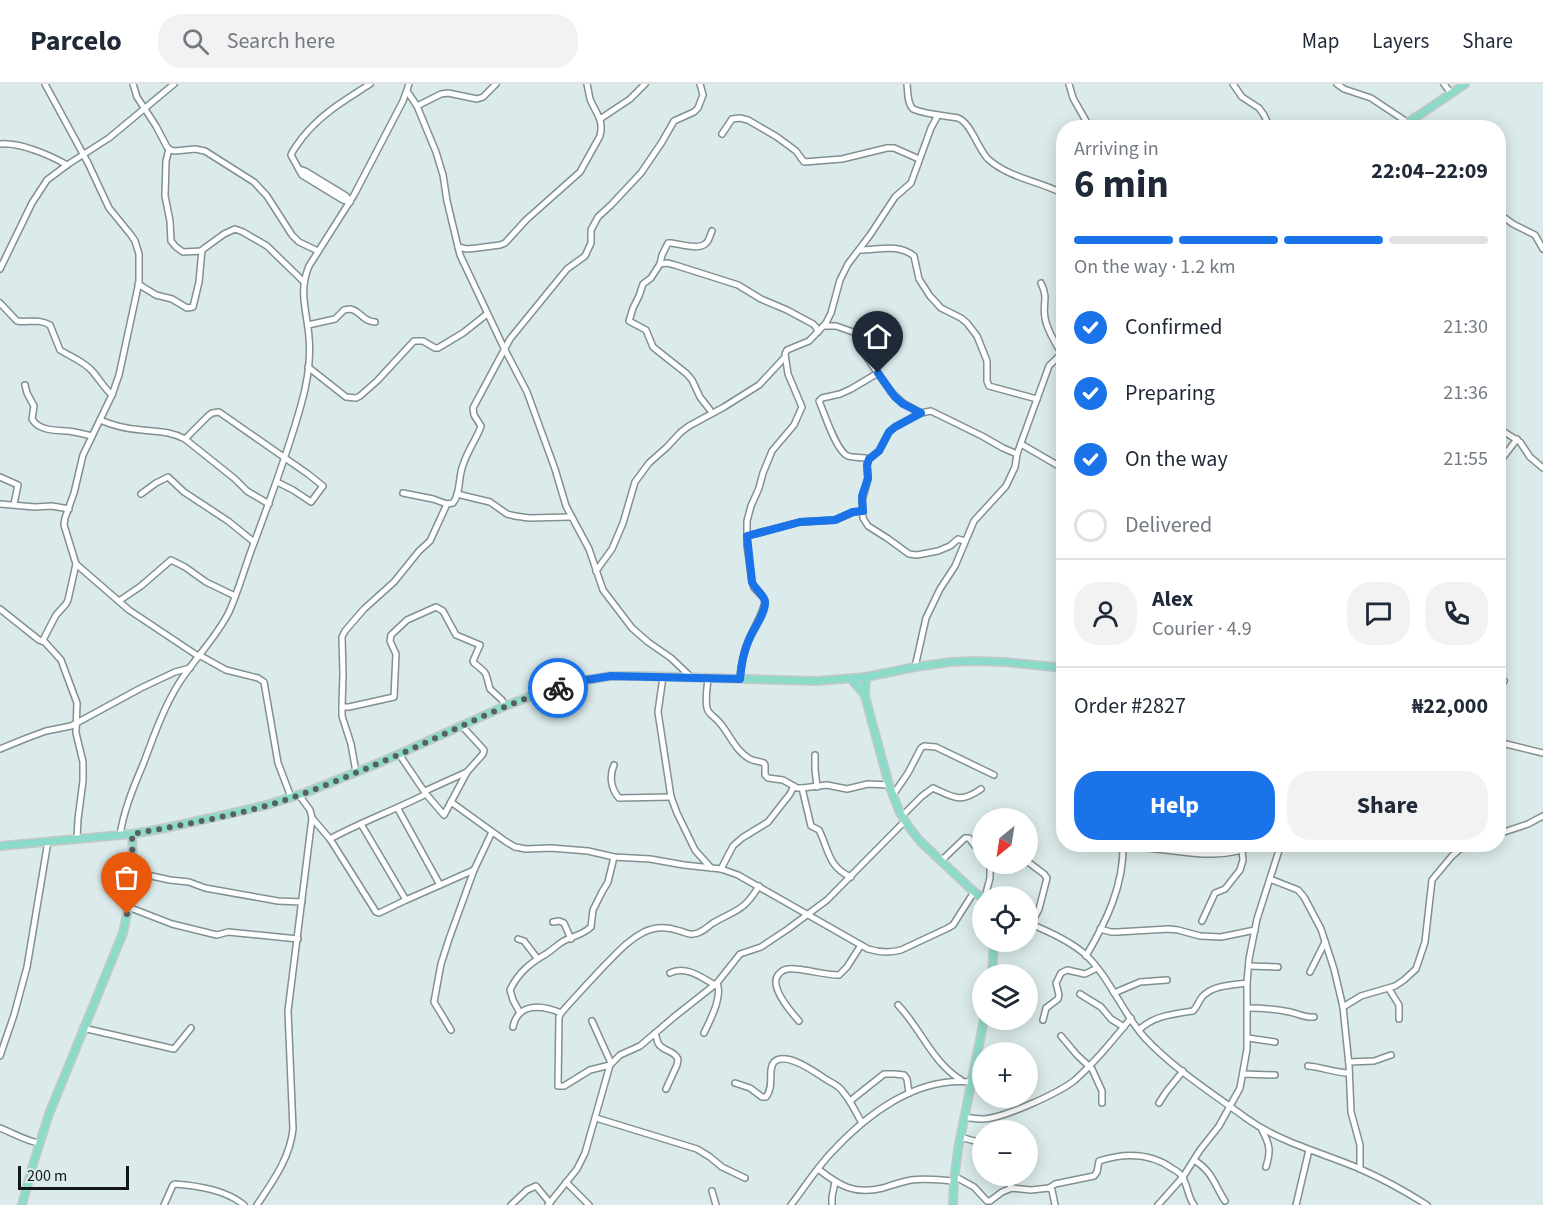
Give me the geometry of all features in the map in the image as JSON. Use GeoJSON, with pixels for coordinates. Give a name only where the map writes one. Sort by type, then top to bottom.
{"type":"FeatureCollection","features":[{"type":"Feature","properties":{"kind":"main road"},"geometry":{"type":"LineString","coordinates":[[1410,120],[1465,84]]}},
{"type":"Feature","properties":{"kind":"main road"},"geometry":{"type":"LineString","coordinates":[[0,846],[132,834],[267,806],[399,754],[505,706],[542,692],[586,680],[611,676],[816,681],[851,679],[951,662],[975,661],[1056,667]]}},
{"type":"Feature","properties":{"kind":"main road"},"geometry":{"type":"LineString","coordinates":[[866,677],[865,696],[892,795],[904,819],[920,840],[972,890]]}},
{"type":"Feature","properties":{"kind":"main road"},"geometry":{"type":"LineString","coordinates":[[851,679],[865,696]]}},
{"type":"Feature","properties":{"kind":"main road"},"geometry":{"type":"LineString","coordinates":[[22,1205],[39,1143],[123,933],[133,872],[132,834]]}},
{"type":"Feature","properties":{"kind":"main road"},"geometry":{"type":"LineString","coordinates":[[954,1205],[954,1178],[960,1137],[982,1030]]}},
{"type":"Feature","properties":{"kind":"street"},"geometry":{"type":"LineString","coordinates":[[44,642],[52,621],[68,600],[76,564],[64,525],[65,518],[83,455],[112,395],[119,375],[138,284],[139,254],[131,234],[109,208],[45,84]]}},
{"type":"Feature","properties":{"kind":"street"},"geometry":{"type":"LineString","coordinates":[[133,84],[137,97],[169,149],[205,151],[254,182],[267,196],[292,236],[318,251]]}},
{"type":"Feature","properties":{"kind":"street"},"geometry":{"type":"LineString","coordinates":[[0,269],[44,183],[109,138],[174,84]]}},
{"type":"Feature","properties":{"kind":"street"},"geometry":{"type":"LineString","coordinates":[[350,202],[346,196],[298,169],[291,154],[327,112],[370,84]]}},
{"type":"Feature","properties":{"kind":"street"},"geometry":{"type":"LineString","coordinates":[[120,835],[125,810],[175,689],[219,630],[230,610],[285,459],[303,398],[308,367],[309,339],[303,281],[309,266],[350,202],[409,84]]}},
{"type":"Feature","properties":{"kind":"street"},"geometry":{"type":"LineString","coordinates":[[417,106],[448,93],[477,99],[483,97],[496,84]]}},
{"type":"Feature","properties":{"kind":"street"},"geometry":{"type":"LineString","coordinates":[[458,247],[467,249],[492,247],[505,243],[531,215],[580,172],[600,136],[601,123],[591,101],[587,84]]}},
{"type":"Feature","properties":{"kind":"street"},"geometry":{"type":"LineString","coordinates":[[600,119],[630,99],[645,84]]}},
{"type":"Feature","properties":{"kind":"street"},"geometry":{"type":"LineString","coordinates":[[403,493],[447,504],[453,503],[458,494],[461,468],[481,426],[474,415],[473,408],[510,339],[567,269],[585,256],[591,243],[591,230],[594,223],[641,173],[674,121],[698,108],[703,95],[700,84]]}},
{"type":"Feature","properties":{"kind":"street"},"geometry":{"type":"LineString","coordinates":[[907,84],[910,106],[918,111],[958,118],[970,130],[983,154],[997,166],[1056,190]]}},
{"type":"Feature","properties":{"kind":"street"},"geometry":{"type":"LineString","coordinates":[[1069,84],[1073,98],[1085,120]]}},
{"type":"Feature","properties":{"kind":"street"},"geometry":{"type":"LineString","coordinates":[[1233,84],[1242,97],[1259,108],[1266,120]]}},
{"type":"Feature","properties":{"kind":"street"},"geometry":{"type":"LineString","coordinates":[[1337,84],[1371,98],[1404,120]]}},
{"type":"Feature","properties":{"kind":"street"},"geometry":{"type":"LineString","coordinates":[[1444,84],[1451,93]]}},
{"type":"Feature","properties":{"kind":"street"},"geometry":{"type":"LineString","coordinates":[[407,91],[417,106],[436,152],[460,255],[527,392],[566,506],[589,549],[603,591],[632,628],[693,678]]}},
{"type":"Feature","properties":{"kind":"street"},"geometry":{"type":"LineString","coordinates":[[596,571],[612,549],[623,523],[636,478],[649,463],[689,426],[759,385],[785,357],[788,350],[809,341],[824,326],[831,314],[840,280],[848,264],[895,197],[911,183],[938,115]]}},
{"type":"Feature","properties":{"kind":"street"},"geometry":{"type":"LineString","coordinates":[[722,134],[732,119],[740,118],[748,120],[783,141],[796,151],[804,162],[842,159],[887,148],[894,148],[919,159]]}},
{"type":"Feature","properties":{"kind":"street"},"geometry":{"type":"LineString","coordinates":[[0,144],[11,144],[47,154],[67,165]]}},
{"type":"Feature","properties":{"kind":"street"},"geometry":{"type":"LineString","coordinates":[[169,149],[166,161],[165,196],[171,241],[185,253],[202,251]]}},
{"type":"Feature","properties":{"kind":"street"},"geometry":{"type":"LineString","coordinates":[[1506,219],[1535,235],[1543,249]]}},
{"type":"Feature","properties":{"kind":"street"},"geometry":{"type":"LineString","coordinates":[[138,284],[156,295],[191,308],[198,290],[202,251],[231,229],[237,229],[267,246],[303,281]]}},
{"type":"Feature","properties":{"kind":"street"},"geometry":{"type":"LineString","coordinates":[[710,410],[687,374],[653,347],[646,330],[629,321],[643,284],[660,264],[669,243],[702,246],[707,242],[712,231]]}},
{"type":"Feature","properties":{"kind":"street"},"geometry":{"type":"LineString","coordinates":[[860,250],[896,247],[915,256],[919,279],[930,296],[941,308],[968,323],[977,336],[987,361],[989,386],[1037,399]]}},
{"type":"Feature","properties":{"kind":"street"},"geometry":{"type":"LineString","coordinates":[[660,264],[675,265],[738,285],[813,324],[818,332]]}},
{"type":"Feature","properties":{"kind":"street"},"geometry":{"type":"LineString","coordinates":[[1041,283],[1046,297],[1045,321],[1056,341]]}},
{"type":"Feature","properties":{"kind":"street"},"geometry":{"type":"LineString","coordinates":[[0,303],[16,321],[34,320],[50,326],[60,350],[91,369],[112,395]]}},
{"type":"Feature","properties":{"kind":"street"},"geometry":{"type":"LineString","coordinates":[[308,325],[335,319],[344,310],[350,309],[355,310],[366,320],[375,322]]}},
{"type":"Feature","properties":{"kind":"street"},"geometry":{"type":"LineString","coordinates":[[308,367],[349,398],[356,398],[377,381],[414,341],[423,341],[438,348],[463,333],[487,314]]}},
{"type":"Feature","properties":{"kind":"street"},"geometry":{"type":"LineString","coordinates":[[824,326],[836,326],[856,333],[865,355],[895,397],[921,413]]}},
{"type":"Feature","properties":{"kind":"street"},"geometry":{"type":"LineString","coordinates":[[740,679],[742,658],[748,639],[765,601],[752,582],[747,521],[772,451],[794,425],[802,407],[788,374],[785,357]]}},
{"type":"Feature","properties":{"kind":"street"},"geometry":{"type":"LineString","coordinates":[[915,668],[926,618],[940,589],[955,566],[974,521],[1006,486],[1015,467],[1017,453],[1049,366],[1056,360]]}},
{"type":"Feature","properties":{"kind":"street"},"geometry":{"type":"LineString","coordinates":[[869,459],[845,454],[836,442],[819,402],[822,398],[851,389],[878,373]]}},
{"type":"Feature","properties":{"kind":"street"},"geometry":{"type":"LineString","coordinates":[[25,385],[34,406],[32,419],[36,425],[92,436]]}},
{"type":"Feature","properties":{"kind":"street"},"geometry":{"type":"LineString","coordinates":[[965,541],[958,539],[950,546],[938,551],[917,555],[909,554],[868,526],[863,521],[862,496],[868,478],[869,459],[879,451],[889,432],[895,427],[921,413],[931,411],[1017,453]]}},
{"type":"Feature","properties":{"kind":"street"},"geometry":{"type":"LineString","coordinates":[[185,439],[208,416],[217,412],[323,486],[311,502],[277,482]]}},
{"type":"Feature","properties":{"kind":"street"},"geometry":{"type":"LineString","coordinates":[[100,420],[123,427],[163,431],[185,439],[247,491],[269,504]]}},
{"type":"Feature","properties":{"kind":"street"},"geometry":{"type":"LineString","coordinates":[[1506,433],[1517,439],[1534,461],[1543,468]]}},
{"type":"Feature","properties":{"kind":"street"},"geometry":{"type":"LineString","coordinates":[[1506,453],[1517,439]]}},
{"type":"Feature","properties":{"kind":"street"},"geometry":{"type":"LineString","coordinates":[[1021,444],[1056,464]]}},
{"type":"Feature","properties":{"kind":"street"},"geometry":{"type":"LineString","coordinates":[[0,477],[18,485],[14,504]]}},
{"type":"Feature","properties":{"kind":"street"},"geometry":{"type":"LineString","coordinates":[[141,495],[168,477],[184,492],[228,521],[254,542]]}},
{"type":"Feature","properties":{"kind":"street"},"geometry":{"type":"LineString","coordinates":[[458,494],[490,502],[507,514],[515,516],[572,517]]}},
{"type":"Feature","properties":{"kind":"street"},"geometry":{"type":"LineString","coordinates":[[0,504],[69,509]]}},
{"type":"Feature","properties":{"kind":"street"},"geometry":{"type":"LineString","coordinates":[[356,772],[351,744],[342,716],[342,637],[373,600],[394,582],[430,540],[447,504]]}},
{"type":"Feature","properties":{"kind":"street"},"geometry":{"type":"LineString","coordinates":[[747,536],[800,522],[835,520],[853,512],[863,511]]}},
{"type":"Feature","properties":{"kind":"street"},"geometry":{"type":"LineString","coordinates":[[119,601],[141,586],[171,560],[206,582],[235,596]]}},
{"type":"Feature","properties":{"kind":"street"},"geometry":{"type":"LineString","coordinates":[[76,564],[141,619],[199,656],[226,670],[258,678],[264,682],[278,763],[291,797]]}},
{"type":"Feature","properties":{"kind":"street"},"geometry":{"type":"LineString","coordinates":[[342,707],[394,697],[396,654],[390,641],[391,635],[407,620],[436,607],[444,611],[456,635],[480,645],[473,662],[486,672],[490,689],[505,706]]}},
{"type":"Feature","properties":{"kind":"street"},"geometry":{"type":"LineString","coordinates":[[0,609],[44,642],[61,660],[75,696],[77,703],[76,733],[83,762],[77,839]]}},
{"type":"Feature","properties":{"kind":"street"},"geometry":{"type":"LineString","coordinates":[[0,749],[46,731],[75,724],[147,685],[189,668]]}},
{"type":"Feature","properties":{"kind":"street"},"geometry":{"type":"LineString","coordinates":[[663,677],[658,712],[671,797],[695,850],[712,869]]}},
{"type":"Feature","properties":{"kind":"street"},"geometry":{"type":"LineString","coordinates":[[708,679],[707,709],[743,754],[750,759],[764,763],[766,777],[783,780],[802,788],[827,785],[847,789],[868,783],[889,785]]}},
{"type":"Feature","properties":{"kind":"street"},"geometry":{"type":"LineString","coordinates":[[399,754],[425,793],[442,815],[445,814],[467,772],[484,750],[462,726]]}},
{"type":"Feature","properties":{"kind":"street"},"geometry":{"type":"LineString","coordinates":[[1506,744],[1543,753]]}},
{"type":"Feature","properties":{"kind":"street"},"geometry":{"type":"LineString","coordinates":[[892,795],[908,774],[924,746],[936,747],[994,775]]}},
{"type":"Feature","properties":{"kind":"street"},"geometry":{"type":"LineString","coordinates":[[815,755],[817,787]]}},
{"type":"Feature","properties":{"kind":"street"},"geometry":{"type":"LineString","coordinates":[[614,765],[611,778],[614,792],[619,798],[671,797]]}},
{"type":"Feature","properties":{"kind":"street"},"geometry":{"type":"LineString","coordinates":[[330,839],[398,808],[467,772]]}},
{"type":"Feature","properties":{"kind":"street"},"geometry":{"type":"LineString","coordinates":[[722,870],[733,846],[768,822],[794,786]]}},
{"type":"Feature","properties":{"kind":"street"},"geometry":{"type":"LineString","coordinates":[[802,788],[811,826],[819,830],[836,868],[850,877]]}},
{"type":"Feature","properties":{"kind":"street"},"geometry":{"type":"LineString","coordinates":[[511,1205],[527,1190],[536,1186],[549,1204],[582,1161],[611,1064],[620,1054],[640,1046],[716,984],[740,954],[761,947],[827,900],[904,819],[922,796],[933,788],[949,796],[964,798],[981,789]]}},
{"type":"Feature","properties":{"kind":"street"},"geometry":{"type":"LineString","coordinates":[[257,1205],[283,1163],[292,1140],[288,1011],[312,818],[310,810],[299,795]]}},
{"type":"Feature","properties":{"kind":"street"},"geometry":{"type":"LineString","coordinates":[[451,802],[515,847],[572,849],[738,874],[873,950],[895,952],[948,928],[953,925],[972,895]]}},
{"type":"Feature","properties":{"kind":"street"},"geometry":{"type":"LineString","coordinates":[[398,808],[440,885]]}},
{"type":"Feature","properties":{"kind":"street"},"geometry":{"type":"LineString","coordinates":[[1506,831],[1543,816]]}},
{"type":"Feature","properties":{"kind":"street"},"geometry":{"type":"LineString","coordinates":[[312,818],[330,839],[376,912],[379,913],[474,870]]}},
{"type":"Feature","properties":{"kind":"street"},"geometry":{"type":"LineString","coordinates":[[361,824],[406,900]]}},
{"type":"Feature","properties":{"kind":"street"},"geometry":{"type":"LineString","coordinates":[[451,1030],[434,1002],[441,964],[474,870],[492,832]]}},
{"type":"Feature","properties":{"kind":"street"},"geometry":{"type":"LineString","coordinates":[[941,861],[965,838],[972,841]]}},
{"type":"Feature","properties":{"kind":"street"},"geometry":{"type":"LineString","coordinates":[[0,1056],[27,967],[48,842]]}},
{"type":"Feature","properties":{"kind":"street"},"geometry":{"type":"LineString","coordinates":[[1086,956],[1120,880],[1122,852]]}},
{"type":"Feature","properties":{"kind":"street"},"geometry":{"type":"LineString","coordinates":[[1195,852],[1225,854],[1236,852]]}},
{"type":"Feature","properties":{"kind":"street"},"geometry":{"type":"LineString","coordinates":[[1202,921],[1215,893],[1225,889],[1238,873],[1242,865],[1242,852]]}},
{"type":"Feature","properties":{"kind":"street"},"geometry":{"type":"LineString","coordinates":[[1158,1205],[1183,1177],[1219,1126],[1240,1088],[1248,1038],[1249,966],[1255,930],[1278,852]]}},
{"type":"Feature","properties":{"kind":"street"},"geometry":{"type":"LineString","coordinates":[[1343,1007],[1361,996],[1389,989],[1411,974],[1419,961],[1425,942],[1432,880],[1457,852]]}},
{"type":"Feature","properties":{"kind":"street"},"geometry":{"type":"LineString","coordinates":[[520,1013],[510,990],[514,982],[537,958],[562,942],[576,937],[592,925],[593,910],[608,882],[614,857]]}},
{"type":"Feature","properties":{"kind":"street"},"geometry":{"type":"LineString","coordinates":[[1038,870],[1047,878],[1038,907]]}},
{"type":"Feature","properties":{"kind":"street"},"geometry":{"type":"LineString","coordinates":[[133,872],[278,901],[302,902]]}},
{"type":"Feature","properties":{"kind":"street"},"geometry":{"type":"LineString","coordinates":[[1270,879],[1291,886],[1302,893],[1322,929],[1343,1007],[1349,1062],[1351,1112],[1360,1145],[1360,1169]]}},
{"type":"Feature","properties":{"kind":"street"},"geometry":{"type":"LineString","coordinates":[[611,1064],[590,1070],[564,1086],[558,1086],[561,1013],[612,958],[635,937],[661,927],[694,935],[699,933],[744,907],[759,886]]}},
{"type":"Feature","properties":{"kind":"street"},"geometry":{"type":"LineString","coordinates":[[128,908],[172,924],[217,935],[228,932],[297,939]]}},
{"type":"Feature","properties":{"kind":"street"},"geometry":{"type":"LineString","coordinates":[[553,922],[564,923],[571,939]]}},
{"type":"Feature","properties":{"kind":"street"},"geometry":{"type":"LineString","coordinates":[[1038,927],[1064,940],[1086,956],[1097,968],[1138,1030],[1164,1056],[1230,1106],[1273,1135],[1360,1169],[1426,1205]]}},
{"type":"Feature","properties":{"kind":"street"},"geometry":{"type":"LineString","coordinates":[[1100,929],[1111,932],[1178,930],[1211,937],[1230,936],[1255,930]]}},
{"type":"Feature","properties":{"kind":"street"},"geometry":{"type":"LineString","coordinates":[[518,939],[524,941],[537,958]]}},
{"type":"Feature","properties":{"kind":"street"},"geometry":{"type":"LineString","coordinates":[[1310,972],[1325,942]]}},
{"type":"Feature","properties":{"kind":"street"},"geometry":{"type":"LineString","coordinates":[[799,1022],[778,991],[776,980],[779,974],[791,968],[839,975],[861,945]]}},
{"type":"Feature","properties":{"kind":"street"},"geometry":{"type":"LineString","coordinates":[[1249,966],[1278,967]]}},
{"type":"Feature","properties":{"kind":"street"},"geometry":{"type":"LineString","coordinates":[[1043,1020],[1046,1008],[1058,999],[1056,983],[1061,973],[1067,970],[1085,974],[1097,968]]}},
{"type":"Feature","properties":{"kind":"street"},"geometry":{"type":"LineString","coordinates":[[670,973],[676,970],[688,971],[716,984],[719,992],[718,999],[704,1033]]}},
{"type":"Feature","properties":{"kind":"street"},"geometry":{"type":"LineString","coordinates":[[1114,993],[1140,982],[1167,980]]}},
{"type":"Feature","properties":{"kind":"street"},"geometry":{"type":"LineString","coordinates":[[1138,1030],[1156,1018],[1193,1011],[1206,993],[1216,988],[1247,983]]}},
{"type":"Feature","properties":{"kind":"street"},"geometry":{"type":"LineString","coordinates":[[1389,989],[1399,1005],[1399,1019]]}},
{"type":"Feature","properties":{"kind":"street"},"geometry":{"type":"LineString","coordinates":[[1080,994],[1101,1006],[1111,1019],[1124,1027]]}},
{"type":"Feature","properties":{"kind":"street"},"geometry":{"type":"LineString","coordinates":[[898,1005],[911,1019],[920,1036],[945,1068],[963,1081]]}},
{"type":"Feature","properties":{"kind":"street"},"geometry":{"type":"LineString","coordinates":[[513,1027],[514,1019],[520,1013],[533,1007],[541,1006],[561,1013]]}},
{"type":"Feature","properties":{"kind":"street"},"geometry":{"type":"LineString","coordinates":[[1247,1008],[1267,1008],[1314,1017]]}},
{"type":"Feature","properties":{"kind":"street"},"geometry":{"type":"LineString","coordinates":[[964,1117],[983,1119],[994,1117],[1023,1107],[1068,1085],[1099,1057],[1131,1018]]}},
{"type":"Feature","properties":{"kind":"street"},"geometry":{"type":"LineString","coordinates":[[592,1021],[611,1064]]}},
{"type":"Feature","properties":{"kind":"street"},"geometry":{"type":"LineString","coordinates":[[84,1028],[174,1049],[191,1028]]}},
{"type":"Feature","properties":{"kind":"street"},"geometry":{"type":"LineString","coordinates":[[655,1033],[659,1045],[674,1052],[678,1059],[666,1089]]}},
{"type":"Feature","properties":{"kind":"street"},"geometry":{"type":"LineString","coordinates":[[1061,1036],[1090,1066],[1102,1092],[1102,1103]]}},
{"type":"Feature","properties":{"kind":"street"},"geometry":{"type":"LineString","coordinates":[[1248,1038],[1275,1041]]}},
{"type":"Feature","properties":{"kind":"street"},"geometry":{"type":"LineString","coordinates":[[1349,1062],[1374,1061],[1391,1055]]}},
{"type":"Feature","properties":{"kind":"street"},"geometry":{"type":"LineString","coordinates":[[735,1083],[766,1097],[770,1092],[772,1065],[780,1060],[796,1062],[815,1071],[840,1088],[862,1124]]}},
{"type":"Feature","properties":{"kind":"street"},"geometry":{"type":"LineString","coordinates":[[1308,1066],[1338,1073],[1349,1073]]}},
{"type":"Feature","properties":{"kind":"street"},"geometry":{"type":"LineString","coordinates":[[1159,1103],[1184,1071]]}},
{"type":"Feature","properties":{"kind":"street"},"geometry":{"type":"LineString","coordinates":[[850,1101],[884,1074],[904,1076],[907,1079],[909,1093]]}},
{"type":"Feature","properties":{"kind":"street"},"geometry":{"type":"LineString","coordinates":[[1243,1074],[1275,1075]]}},
{"type":"Feature","properties":{"kind":"street"},"geometry":{"type":"LineString","coordinates":[[791,1205],[830,1154],[885,1106],[909,1093],[939,1083],[971,1082]]}},
{"type":"Feature","properties":{"kind":"street"},"geometry":{"type":"LineString","coordinates":[[596,1119],[697,1149],[722,1167],[745,1178]]}},
{"type":"Feature","properties":{"kind":"street"},"geometry":{"type":"LineString","coordinates":[[0,1128],[39,1143]]}},
{"type":"Feature","properties":{"kind":"street"},"geometry":{"type":"LineString","coordinates":[[1261,1128],[1269,1146],[1266,1167]]}},
{"type":"Feature","properties":{"kind":"street"},"geometry":{"type":"LineString","coordinates":[[960,1137],[972,1140]]}},
{"type":"Feature","properties":{"kind":"street"},"geometry":{"type":"LineString","coordinates":[[1296,1205],[1310,1150]]}},
{"type":"Feature","properties":{"kind":"street"},"geometry":{"type":"LineString","coordinates":[[818,1169],[835,1182],[856,1191],[915,1180],[954,1178],[974,1187],[988,1202],[1012,1188],[1031,1191],[1094,1176],[1099,1161],[1131,1155],[1145,1156],[1168,1165],[1183,1177],[1194,1205]]}},
{"type":"Feature","properties":{"kind":"street"},"geometry":{"type":"LineString","coordinates":[[1194,1160],[1211,1174],[1225,1202]]}},
{"type":"Feature","properties":{"kind":"street"},"geometry":{"type":"LineString","coordinates":[[566,1182],[589,1205]]}},
{"type":"Feature","properties":{"kind":"street"},"geometry":{"type":"LineString","coordinates":[[832,1205],[835,1182]]}},
{"type":"Feature","properties":{"kind":"street"},"geometry":{"type":"LineString","coordinates":[[164,1205],[173,1185],[176,1184],[193,1185],[219,1192],[244,1205]]}},
{"type":"Feature","properties":{"kind":"street"},"geometry":{"type":"LineString","coordinates":[[1048,1188],[1052,1190],[1054,1205]]}},
{"type":"Feature","properties":{"kind":"street"},"geometry":{"type":"LineString","coordinates":[[712,1191],[716,1205]]}},
{"type":"Feature","properties":{"kind":"way so far"},"geometry":{"type":"LineString","coordinates":[[127,914],[133,875],[132,834],[267,806],[379,763],[505,706],[558,688]]}},
{"type":"Feature","properties":{"kind":"route"},"geometry":{"type":"LineString","coordinates":[[558,688],[611,676],[740,679],[742,658],[748,639],[765,601],[752,582],[747,536],[800,522],[835,520],[853,512],[863,511],[862,496],[868,483],[869,459],[883,446],[889,432],[921,413],[895,397],[878,373]]}}]}
